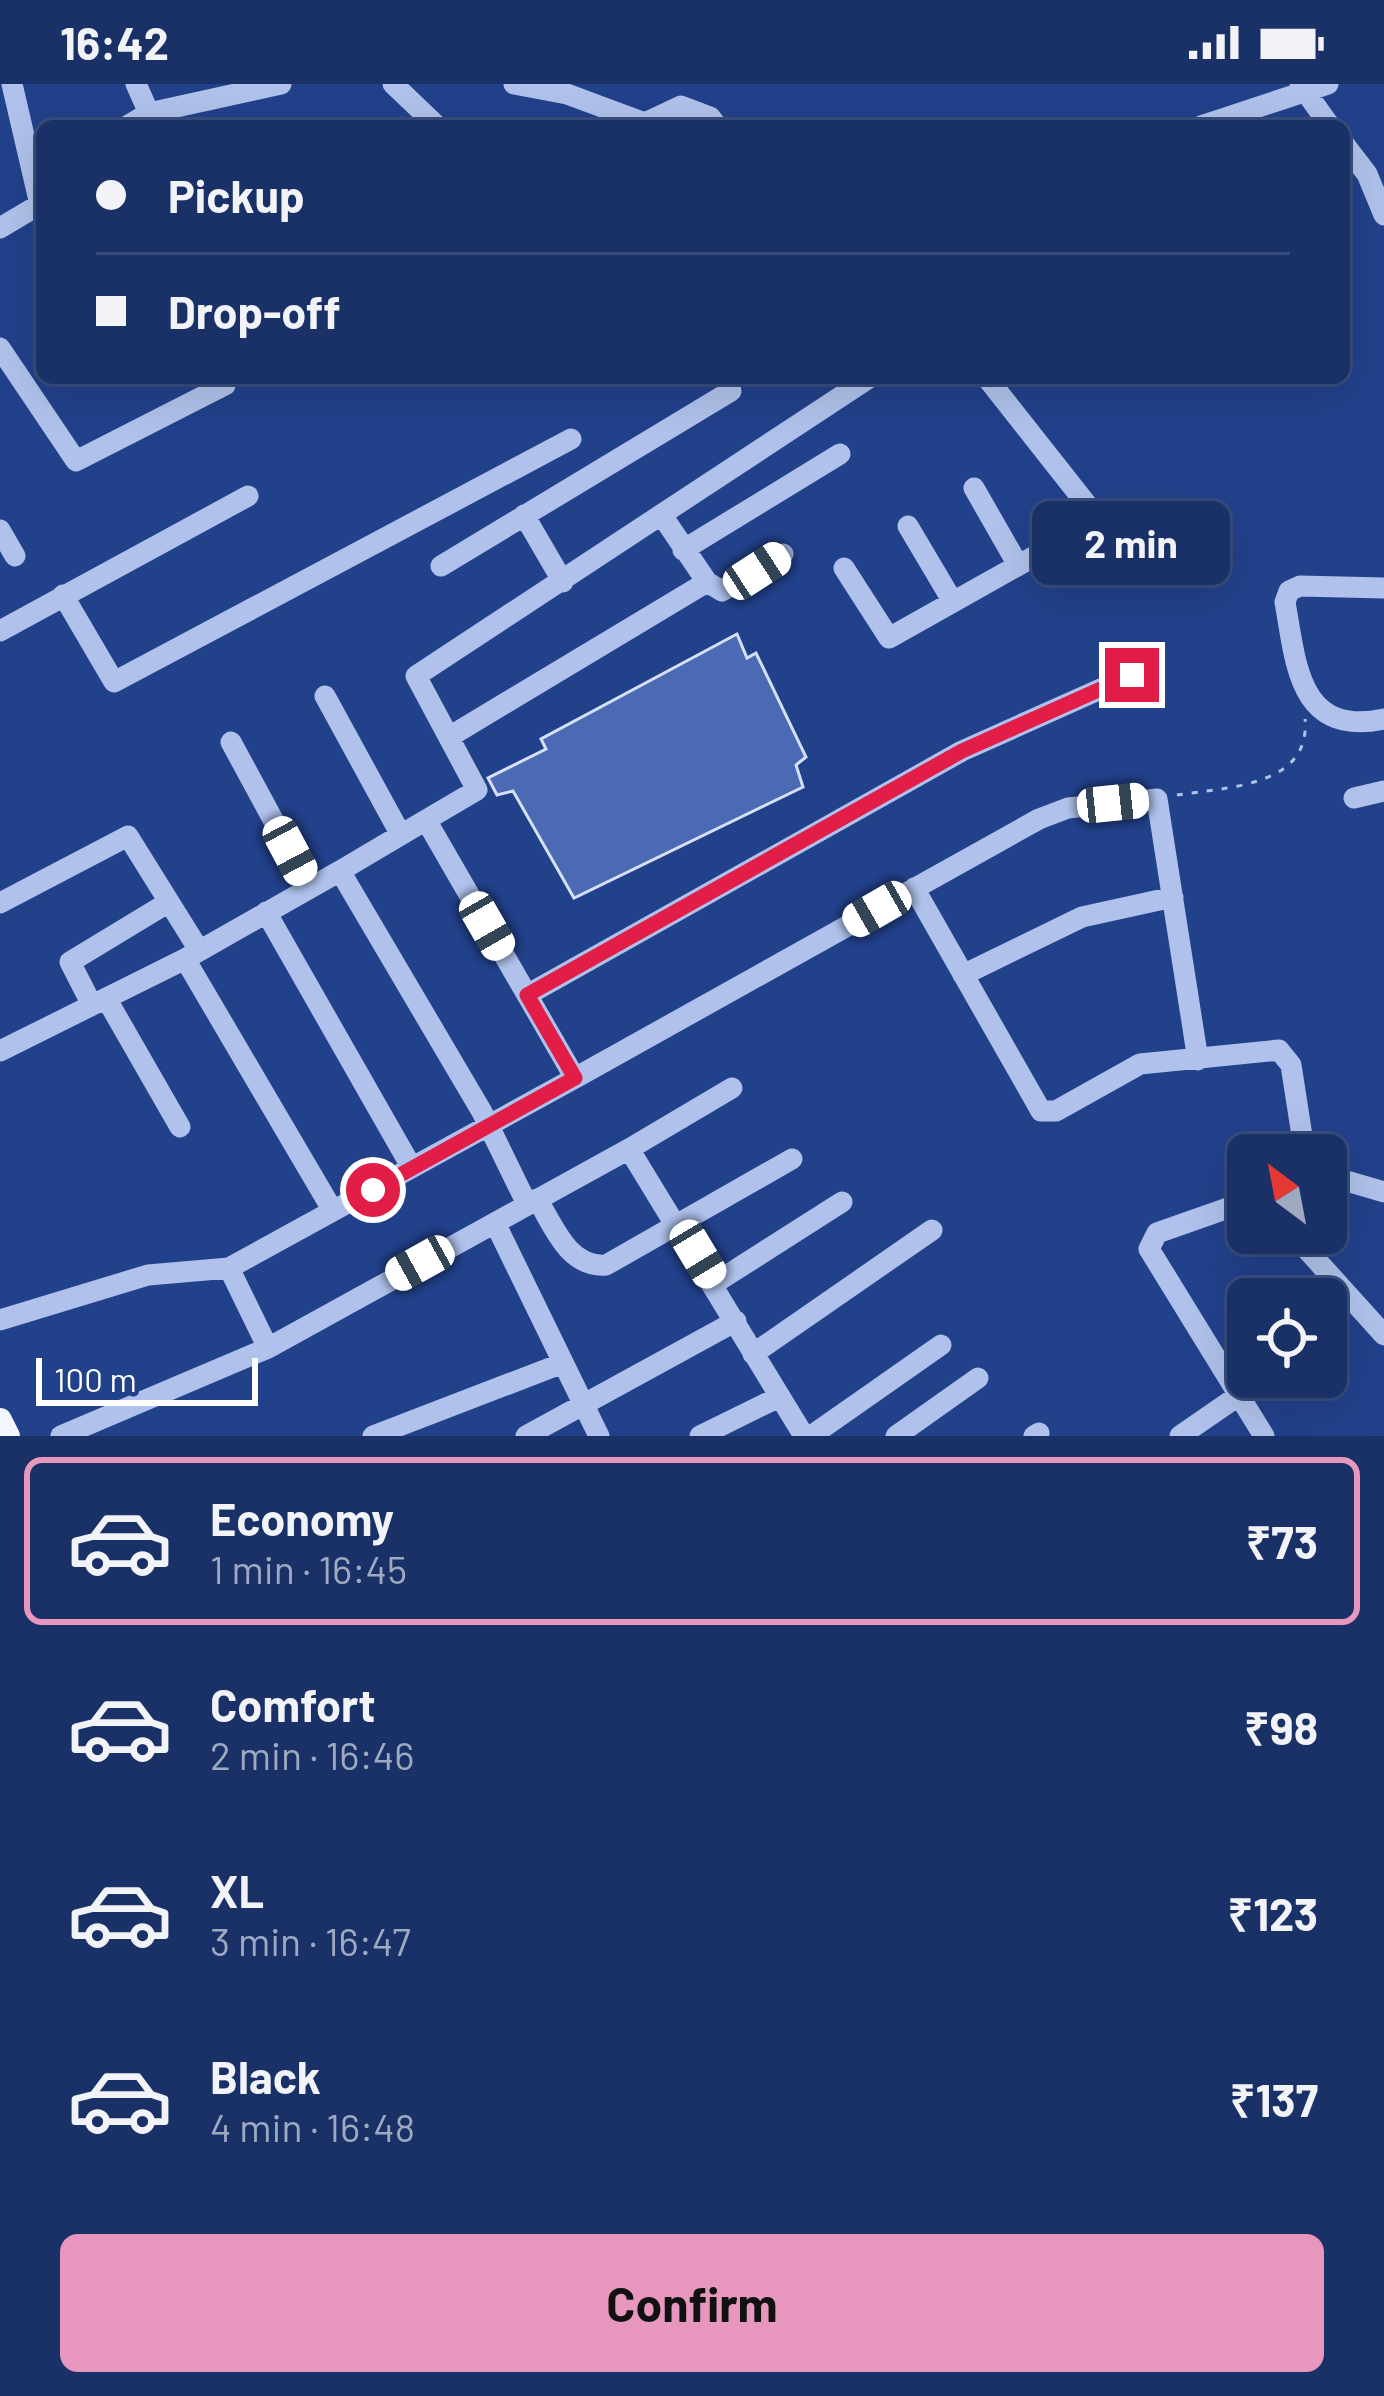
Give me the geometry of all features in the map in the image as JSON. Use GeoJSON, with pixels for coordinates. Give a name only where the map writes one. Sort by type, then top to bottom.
{"type":"FeatureCollection","features":[{"type":"Feature","properties":{"kind":"main road"},"geometry":{"type":"LineString","coordinates":[[0,1420],[8,1436]]}},
{"type":"Feature","properties":{"kind":"street"},"geometry":{"type":"LineString","coordinates":[[12,84],[10,122],[36,194]]}},
{"type":"Feature","properties":{"kind":"street"},"geometry":{"type":"LineString","coordinates":[[136,84],[137,120]]}},
{"type":"Feature","properties":{"kind":"street"},"geometry":{"type":"LineString","coordinates":[[141,120],[281,84]]}},
{"type":"Feature","properties":{"kind":"street"},"geometry":{"type":"LineString","coordinates":[[393,84],[431,120]]}},
{"type":"Feature","properties":{"kind":"street"},"geometry":{"type":"LineString","coordinates":[[514,84],[567,94],[637,120]]}},
{"type":"Feature","properties":{"kind":"street"},"geometry":{"type":"LineString","coordinates":[[1217,120],[1302,88],[1328,84]]}},
{"type":"Feature","properties":{"kind":"street"},"geometry":{"type":"LineString","coordinates":[[1302,88],[1326,120]]}},
{"type":"Feature","properties":{"kind":"street"},"geometry":{"type":"LineString","coordinates":[[651,120],[681,106],[713,120]]}},
{"type":"Feature","properties":{"kind":"street"},"geometry":{"type":"LineString","coordinates":[[1350,152],[1366,174],[1384,215]]}},
{"type":"Feature","properties":{"kind":"street"},"geometry":{"type":"LineString","coordinates":[[0,228],[36,210]]}},
{"type":"Feature","properties":{"kind":"street"},"geometry":{"type":"LineString","coordinates":[[0,348],[76,461],[225,384]]}},
{"type":"Feature","properties":{"kind":"street"},"geometry":{"type":"LineString","coordinates":[[0,1051],[192,954],[477,790],[416,676],[859,384]]}},
{"type":"Feature","properties":{"kind":"street"},"geometry":{"type":"LineString","coordinates":[[844,568],[889,638],[1099,520],[1037,435],[992,384]]}},
{"type":"Feature","properties":{"kind":"street"},"geometry":{"type":"LineString","coordinates":[[441,566],[731,391]]}},
{"type":"Feature","properties":{"kind":"street"},"geometry":{"type":"LineString","coordinates":[[63,596],[114,682],[571,439]]}},
{"type":"Feature","properties":{"kind":"street"},"geometry":{"type":"LineString","coordinates":[[683,550],[840,454]]}},
{"type":"Feature","properties":{"kind":"street"},"geometry":{"type":"LineString","coordinates":[[974,488],[1018,565]]}},
{"type":"Feature","properties":{"kind":"street"},"geometry":{"type":"LineString","coordinates":[[0,631],[248,496]]}},
{"type":"Feature","properties":{"kind":"street"},"geometry":{"type":"LineString","coordinates":[[524,515],[563,582]]}},
{"type":"Feature","properties":{"kind":"street"},"geometry":{"type":"LineString","coordinates":[[663,517],[706,582],[722,591],[783,554]]}},
{"type":"Feature","properties":{"kind":"street"},"geometry":{"type":"LineString","coordinates":[[908,526],[953,602]]}},
{"type":"Feature","properties":{"kind":"street"},"geometry":{"type":"LineString","coordinates":[[0,530],[15,556]]}},
{"type":"Feature","properties":{"kind":"street"},"geometry":{"type":"LineString","coordinates":[[449,737],[706,582]]}},
{"type":"Feature","properties":{"kind":"street"},"geometry":{"type":"LineString","coordinates":[[1384,588],[1300,586],[1285,595],[1303,692],[1316,705],[1351,722],[1384,718]]}},
{"type":"Feature","properties":{"kind":"street"},"geometry":{"type":"LineString","coordinates":[[527,995],[962,751],[1132,675]]}},
{"type":"Feature","properties":{"kind":"street"},"geometry":{"type":"LineString","coordinates":[[325,696],[401,835]]}},
{"type":"Feature","properties":{"kind":"street"},"geometry":{"type":"LineString","coordinates":[[231,742],[310,888]]}},
{"type":"Feature","properties":{"kind":"street"},"geometry":{"type":"LineString","coordinates":[[1354,798],[1384,791]]}},
{"type":"Feature","properties":{"kind":"street"},"geometry":{"type":"LineString","coordinates":[[0,1320],[148,1275],[229,1268],[914,888],[1068,808],[1157,799],[1198,1060]]}},
{"type":"Feature","properties":{"kind":"street"},"geometry":{"type":"LineString","coordinates":[[427,820],[575,1078]]}},
{"type":"Feature","properties":{"kind":"street"},"geometry":{"type":"LineString","coordinates":[[0,903],[128,836],[170,902],[192,954],[333,1211]]}},
{"type":"Feature","properties":{"kind":"street"},"geometry":{"type":"LineString","coordinates":[[340,871],[532,1201],[571,1253],[588,1264],[615,1261],[792,1159]]}},
{"type":"Feature","properties":{"kind":"street"},"geometry":{"type":"LineString","coordinates":[[914,888],[1041,1111],[1056,1111],[1140,1064],[1284,1053],[1301,1134]]}},
{"type":"Feature","properties":{"kind":"street"},"geometry":{"type":"LineString","coordinates":[[963,975],[1082,917],[1173,897]]}},
{"type":"Feature","properties":{"kind":"street"},"geometry":{"type":"LineString","coordinates":[[170,902],[70,962],[180,1127]]}},
{"type":"Feature","properties":{"kind":"street"},"geometry":{"type":"LineString","coordinates":[[266,912],[412,1168]]}},
{"type":"Feature","properties":{"kind":"street"},"geometry":{"type":"LineString","coordinates":[[61,1436],[268,1348],[731,1088]]}},
{"type":"Feature","properties":{"kind":"street"},"geometry":{"type":"LineString","coordinates":[[629,1149],[715,1283],[777,1398],[808,1436],[941,1346]]}},
{"type":"Feature","properties":{"kind":"street"},"geometry":{"type":"LineString","coordinates":[[1347,1181],[1384,1192]]}},
{"type":"Feature","properties":{"kind":"street"},"geometry":{"type":"LineString","coordinates":[[715,1283],[842,1202]]}},
{"type":"Feature","properties":{"kind":"street"},"geometry":{"type":"LineString","coordinates":[[1227,1208],[1157,1233],[1149,1241],[1151,1255],[1227,1378]]}},
{"type":"Feature","properties":{"kind":"street"},"geometry":{"type":"LineString","coordinates":[[494,1223],[599,1436]]}},
{"type":"Feature","properties":{"kind":"street"},"geometry":{"type":"LineString","coordinates":[[754,1354],[932,1230]]}},
{"type":"Feature","properties":{"kind":"street"},"geometry":{"type":"LineString","coordinates":[[1311,1254],[1384,1334]]}},
{"type":"Feature","properties":{"kind":"street"},"geometry":{"type":"LineString","coordinates":[[229,1268],[268,1348]]}},
{"type":"Feature","properties":{"kind":"street"},"geometry":{"type":"LineString","coordinates":[[526,1436],[736,1321]]}},
{"type":"Feature","properties":{"kind":"street"},"geometry":{"type":"LineString","coordinates":[[373,1436],[563,1363]]}},
{"type":"Feature","properties":{"kind":"street"},"geometry":{"type":"LineString","coordinates":[[896,1436],[978,1378]]}},
{"type":"Feature","properties":{"kind":"street"},"geometry":{"type":"LineString","coordinates":[[700,1436],[777,1398]]}},
{"type":"Feature","properties":{"kind":"street"},"geometry":{"type":"LineString","coordinates":[[1180,1436],[1235,1398]]}},
{"type":"Feature","properties":{"kind":"street"},"geometry":{"type":"LineString","coordinates":[[1239,1398],[1264,1436]]}},
{"type":"Feature","properties":{"kind":"path"},"geometry":{"type":"LineString","coordinates":[[1157,799],[1242,785],[1288,768],[1305,742],[1303,692]]}},
{"type":"Feature","properties":{"kind":"building"},"geometry":{"type":"Polygon","coordinates":[[[737,634],[747,658],[756,653],[806,757],[796,765],[803,787],[574,898],[513,791],[497,795],[488,778],[546,749],[541,739],[737,634]]]}},
{"type":"Feature","properties":{"kind":"route"},"geometry":{"type":"LineString","coordinates":[[373,1190],[575,1078],[527,995],[962,751],[1047,709],[1132,675]]}}]}
